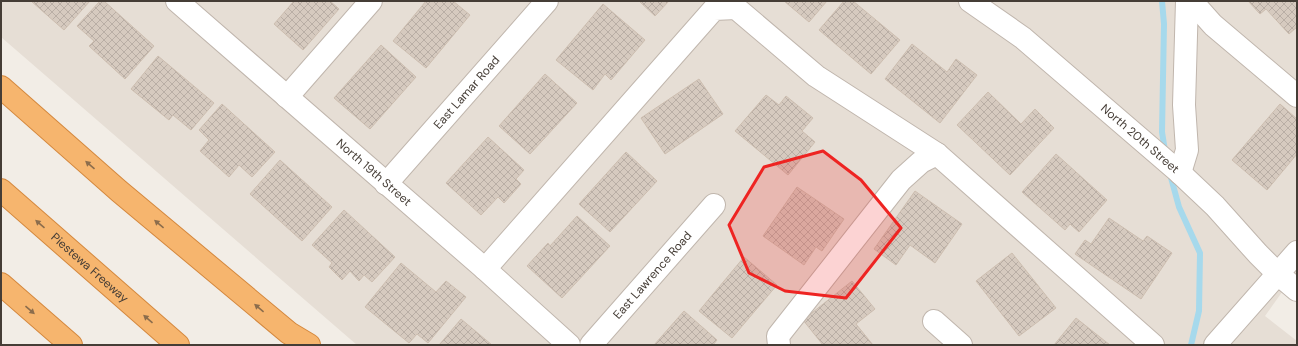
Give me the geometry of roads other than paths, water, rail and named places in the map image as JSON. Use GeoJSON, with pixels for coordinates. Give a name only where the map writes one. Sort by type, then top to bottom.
{"type":"FeatureCollection","features":[{"type":"Feature","properties":{"kind":"highway"},"geometry":{"type":"LineString","coordinates":[[1,87],[119,191],[294,339],[309,345]]}},
{"type":"Feature","properties":{"kind":"highway","name":"Piestewa Freeway"},"geometry":{"type":"LineString","coordinates":[[1,190],[178,345]]}},
{"type":"Feature","properties":{"kind":"highway"},"geometry":{"type":"LineString","coordinates":[[1,284],[71,345]]}},
{"type":"Feature","properties":{"kind":"street"},"geometry":{"type":"LineString","coordinates":[[287,97],[371,1]]}},
{"type":"Feature","properties":{"kind":"street","name":"East Lamar Road"},"geometry":{"type":"LineString","coordinates":[[386,184],[547,1]]}},
{"type":"Feature","properties":{"kind":"street","name":"North 20th Street"},"geometry":{"type":"LineString","coordinates":[[970,1],[1023,38],[1180,173],[1215,206],[1258,254],[1297,290]]}},
{"type":"Feature","properties":{"kind":"street"},"geometry":{"type":"LineString","coordinates":[[1180,173],[1187,150],[1184,105],[1187,1]]}},
{"type":"Feature","properties":{"kind":"street"},"geometry":{"type":"LineString","coordinates":[[1194,1],[1196,6],[1213,25],[1297,96]]}},
{"type":"Feature","properties":{"kind":"street","name":"North 19th Street"},"geometry":{"type":"LineString","coordinates":[[189,5],[287,97],[485,269],[569,345]]}},
{"type":"Feature","properties":{"kind":"street"},"geometry":{"type":"LineString","coordinates":[[485,269],[714,9],[736,8],[816,76],[937,154],[1154,345]]}},
{"type":"Feature","properties":{"kind":"street"},"geometry":{"type":"LineString","coordinates":[[779,345],[778,336],[901,180],[921,162],[937,154]]}},
{"type":"Feature","properties":{"kind":"street","name":"East Lawrence Road"},"geometry":{"type":"LineString","coordinates":[[591,345],[714,205]]}},
{"type":"Feature","properties":{"kind":"street"},"geometry":{"type":"LineString","coordinates":[[1215,345],[1297,252]]}},
{"type":"Feature","properties":{"kind":"street"},"geometry":{"type":"LineString","coordinates":[[934,321],[961,345]]}},
{"type":"Feature","properties":{"kind":"waterway"},"geometry":{"type":"LineString","coordinates":[[1162,1],[1164,24],[1162,132],[1165,151]]}},
{"type":"Feature","properties":{"kind":"waterway"},"geometry":{"type":"LineString","coordinates":[[1170,174],[1179,207],[1200,253],[1199,311],[1191,345]]}}]}
